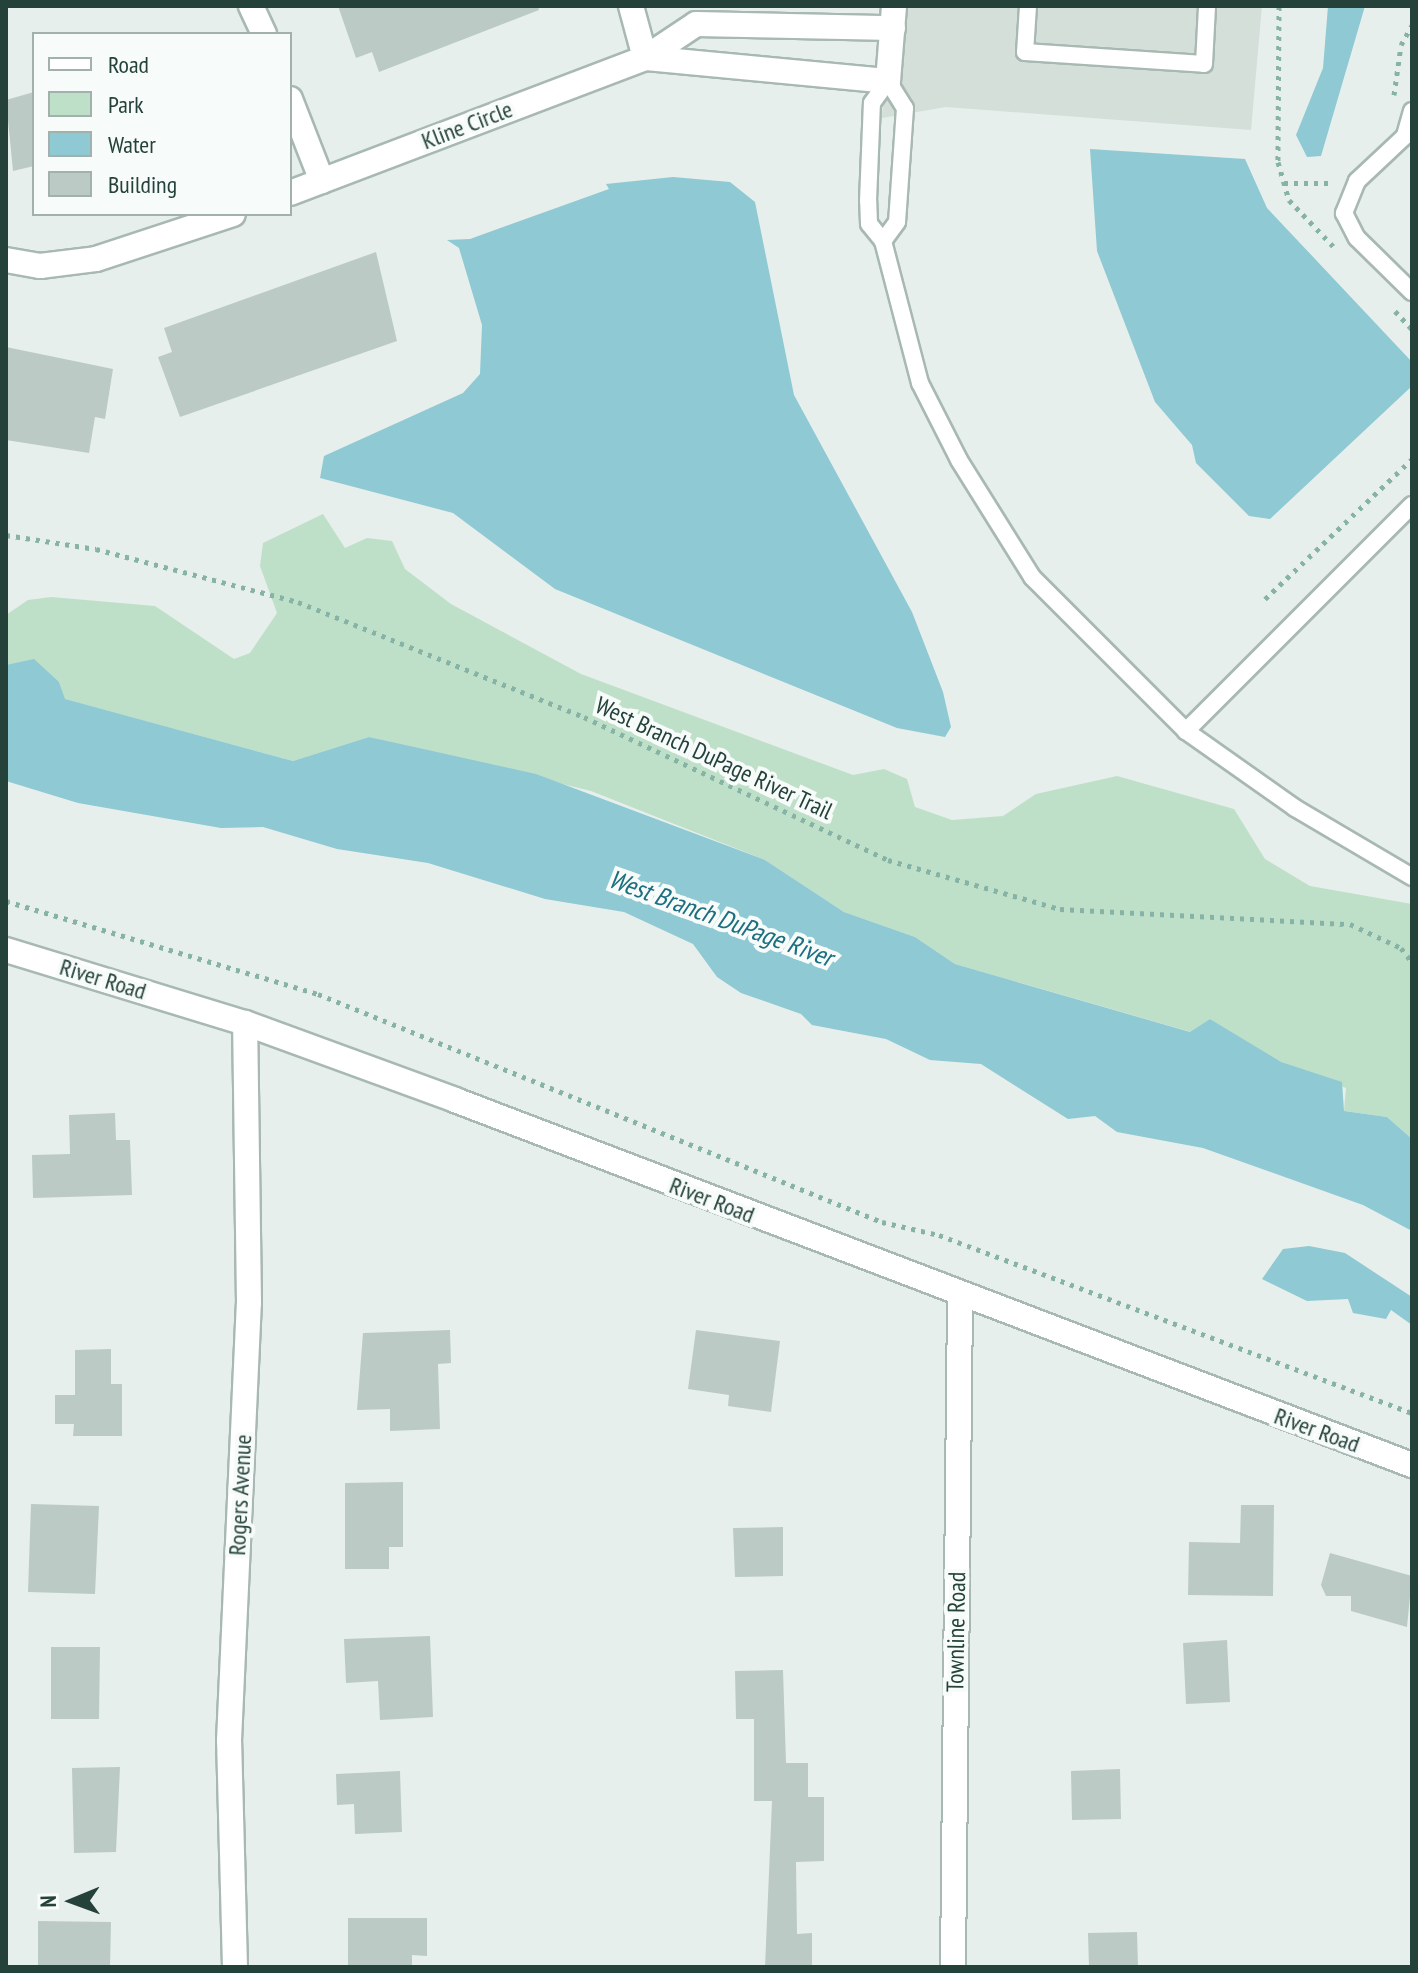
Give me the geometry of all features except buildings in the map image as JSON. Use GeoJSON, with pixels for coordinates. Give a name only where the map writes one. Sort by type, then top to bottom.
{"type":"FeatureCollection","features":[{"type":"Feature","properties":{"kind":"street"},"geometry":{"type":"LineString","coordinates":[[251,6],[263,32]]}},
{"type":"Feature","properties":{"kind":"street"},"geometry":{"type":"LineString","coordinates":[[631,6],[645,58]]}},
{"type":"Feature","properties":{"kind":"street"},"geometry":{"type":"LineString","coordinates":[[888,81],[894,17]]}},
{"type":"Feature","properties":{"kind":"street","name":"Kline Circle"},"geometry":{"type":"LineString","coordinates":[[292,192],[645,58],[696,24],[894,17]]}},
{"type":"Feature","properties":{"kind":"street","name":"Kline Circle"},"geometry":{"type":"LineString","coordinates":[[645,58],[888,81]]}},
{"type":"Feature","properties":{"kind":"street"},"geometry":{"type":"LineString","coordinates":[[292,104],[322,181]]}},
{"type":"Feature","properties":{"kind":"street"},"geometry":{"type":"LineString","coordinates":[[6,260],[40,266],[96,259],[227,216]]}},
{"type":"Feature","properties":{"kind":"street","name":"River Road"},"geometry":{"type":"LineString","coordinates":[[6,950],[245,1023],[960,1297],[1412,1465]]}},
{"type":"Feature","properties":{"kind":"street","name":"Rogers Avenue"},"geometry":{"type":"LineString","coordinates":[[235,1967],[229,1741],[249,1303],[245,1023]]}},
{"type":"Feature","properties":{"kind":"street","name":"Townline Road"},"geometry":{"type":"LineString","coordinates":[[953,1967],[960,1297]]}},
{"type":"Feature","properties":{"kind":"lane"},"geometry":{"type":"LineString","coordinates":[[1028,6],[1025,52],[1204,64],[1207,6]]}},
{"type":"Feature","properties":{"kind":"lane"},"geometry":{"type":"LineString","coordinates":[[883,241],[897,222],[905,108],[888,81],[872,103],[869,224],[883,241],[920,383],[967,473],[1032,577],[1186,731],[1295,808],[1412,877]]}},
{"type":"Feature","properties":{"kind":"lane"},"geometry":{"type":"LineString","coordinates":[[1412,111],[1405,136],[1357,181],[1344,213],[1357,238],[1412,292]]}},
{"type":"Feature","properties":{"kind":"lane"},"geometry":{"type":"LineString","coordinates":[[1186,731],[1412,505]]}},
{"type":"Feature","properties":{"kind":"path"},"geometry":{"type":"LineString","coordinates":[[1279,6],[1277,139],[1284,183],[1289,200],[1342,256]]}},
{"type":"Feature","properties":{"kind":"path"},"geometry":{"type":"LineString","coordinates":[[1391,110],[1401,45],[1412,25]]}},
{"type":"Feature","properties":{"kind":"path"},"geometry":{"type":"LineString","coordinates":[[1284,183],[1331,183]]}},
{"type":"Feature","properties":{"kind":"path"},"geometry":{"type":"LineString","coordinates":[[1265,599],[1412,459]]}},
{"type":"Feature","properties":{"kind":"path","name":"West Branch DuPage River Trail"},"geometry":{"type":"LineString","coordinates":[[6,535],[96,549],[298,602],[584,717],[888,860],[1060,909],[1350,924],[1401,948],[1412,962]]}},
{"type":"Feature","properties":{"kind":"path"},"geometry":{"type":"LineString","coordinates":[[6,901],[318,994],[882,1222],[939,1235],[1412,1413]]}},
{"type":"Feature","properties":{"kind":"shaded area"},"geometry":{"type":"Polygon","coordinates":[[[889,6],[1262,6],[1251,130],[946,107],[882,118],[889,6]]]}},
{"type":"Feature","properties":{"kind":"green space"},"geometry":{"type":"Polygon","coordinates":[[[323,514],[345,548],[367,538],[392,541],[405,569],[451,604],[581,674],[853,775],[884,769],[907,779],[915,807],[952,820],[1003,816],[1036,794],[1117,776],[1234,809],[1265,859],[1310,886],[1412,904],[1412,1139],[1387,1117],[1344,1111],[1346,1088],[1281,1063],[1210,1019],[1191,1032],[955,964],[915,937],[844,912],[765,860],[591,791],[369,737],[293,761],[64,699],[59,682],[21,663],[6,665],[6,615],[28,600],[51,597],[155,606],[234,659],[250,653],[277,613],[260,566],[263,543],[323,514]]]}},
{"type":"Feature","properties":{"kind":"water"},"geometry":{"type":"Polygon","coordinates":[[[1328,6],[1365,6],[1321,156],[1307,157],[1296,135],[1323,68],[1328,6]]]}},
{"type":"Feature","properties":{"kind":"water"},"geometry":{"type":"Polygon","coordinates":[[[1090,149],[1245,159],[1267,208],[1412,362],[1412,386],[1270,519],[1249,516],[1196,463],[1192,445],[1155,402],[1097,251],[1090,149]]]}},
{"type":"Feature","properties":{"kind":"water"},"geometry":{"type":"Polygon","coordinates":[[[673,177],[730,182],[755,202],[794,395],[912,612],[943,692],[951,727],[945,737],[897,728],[555,589],[453,513],[320,478],[324,456],[463,393],[480,374],[482,325],[459,248],[447,240],[470,239],[609,189],[606,184],[673,177]]]}},
{"type":"Feature","properties":{"kind":"water","name":"West Branch DuPage River"},"geometry":{"type":"Polygon","coordinates":[[[34,659],[59,682],[65,699],[293,761],[369,737],[536,774],[765,860],[844,912],[915,937],[955,964],[1190,1032],[1210,1019],[1281,1062],[1342,1082],[1344,1111],[1387,1117],[1412,1139],[1412,1231],[1363,1205],[1203,1148],[1117,1132],[1095,1116],[1068,1119],[981,1064],[930,1060],[886,1039],[812,1025],[801,1014],[741,993],[717,977],[693,944],[624,912],[545,899],[428,863],[337,849],[263,827],[221,828],[78,803],[6,781],[6,665],[34,659]]]}},
{"type":"Feature","properties":{"kind":"water"},"geometry":{"type":"Polygon","coordinates":[[[1309,1246],[1345,1253],[1412,1297],[1412,1325],[1391,1310],[1386,1319],[1353,1313],[1348,1299],[1307,1301],[1262,1279],[1283,1249],[1309,1246]]]}}]}
